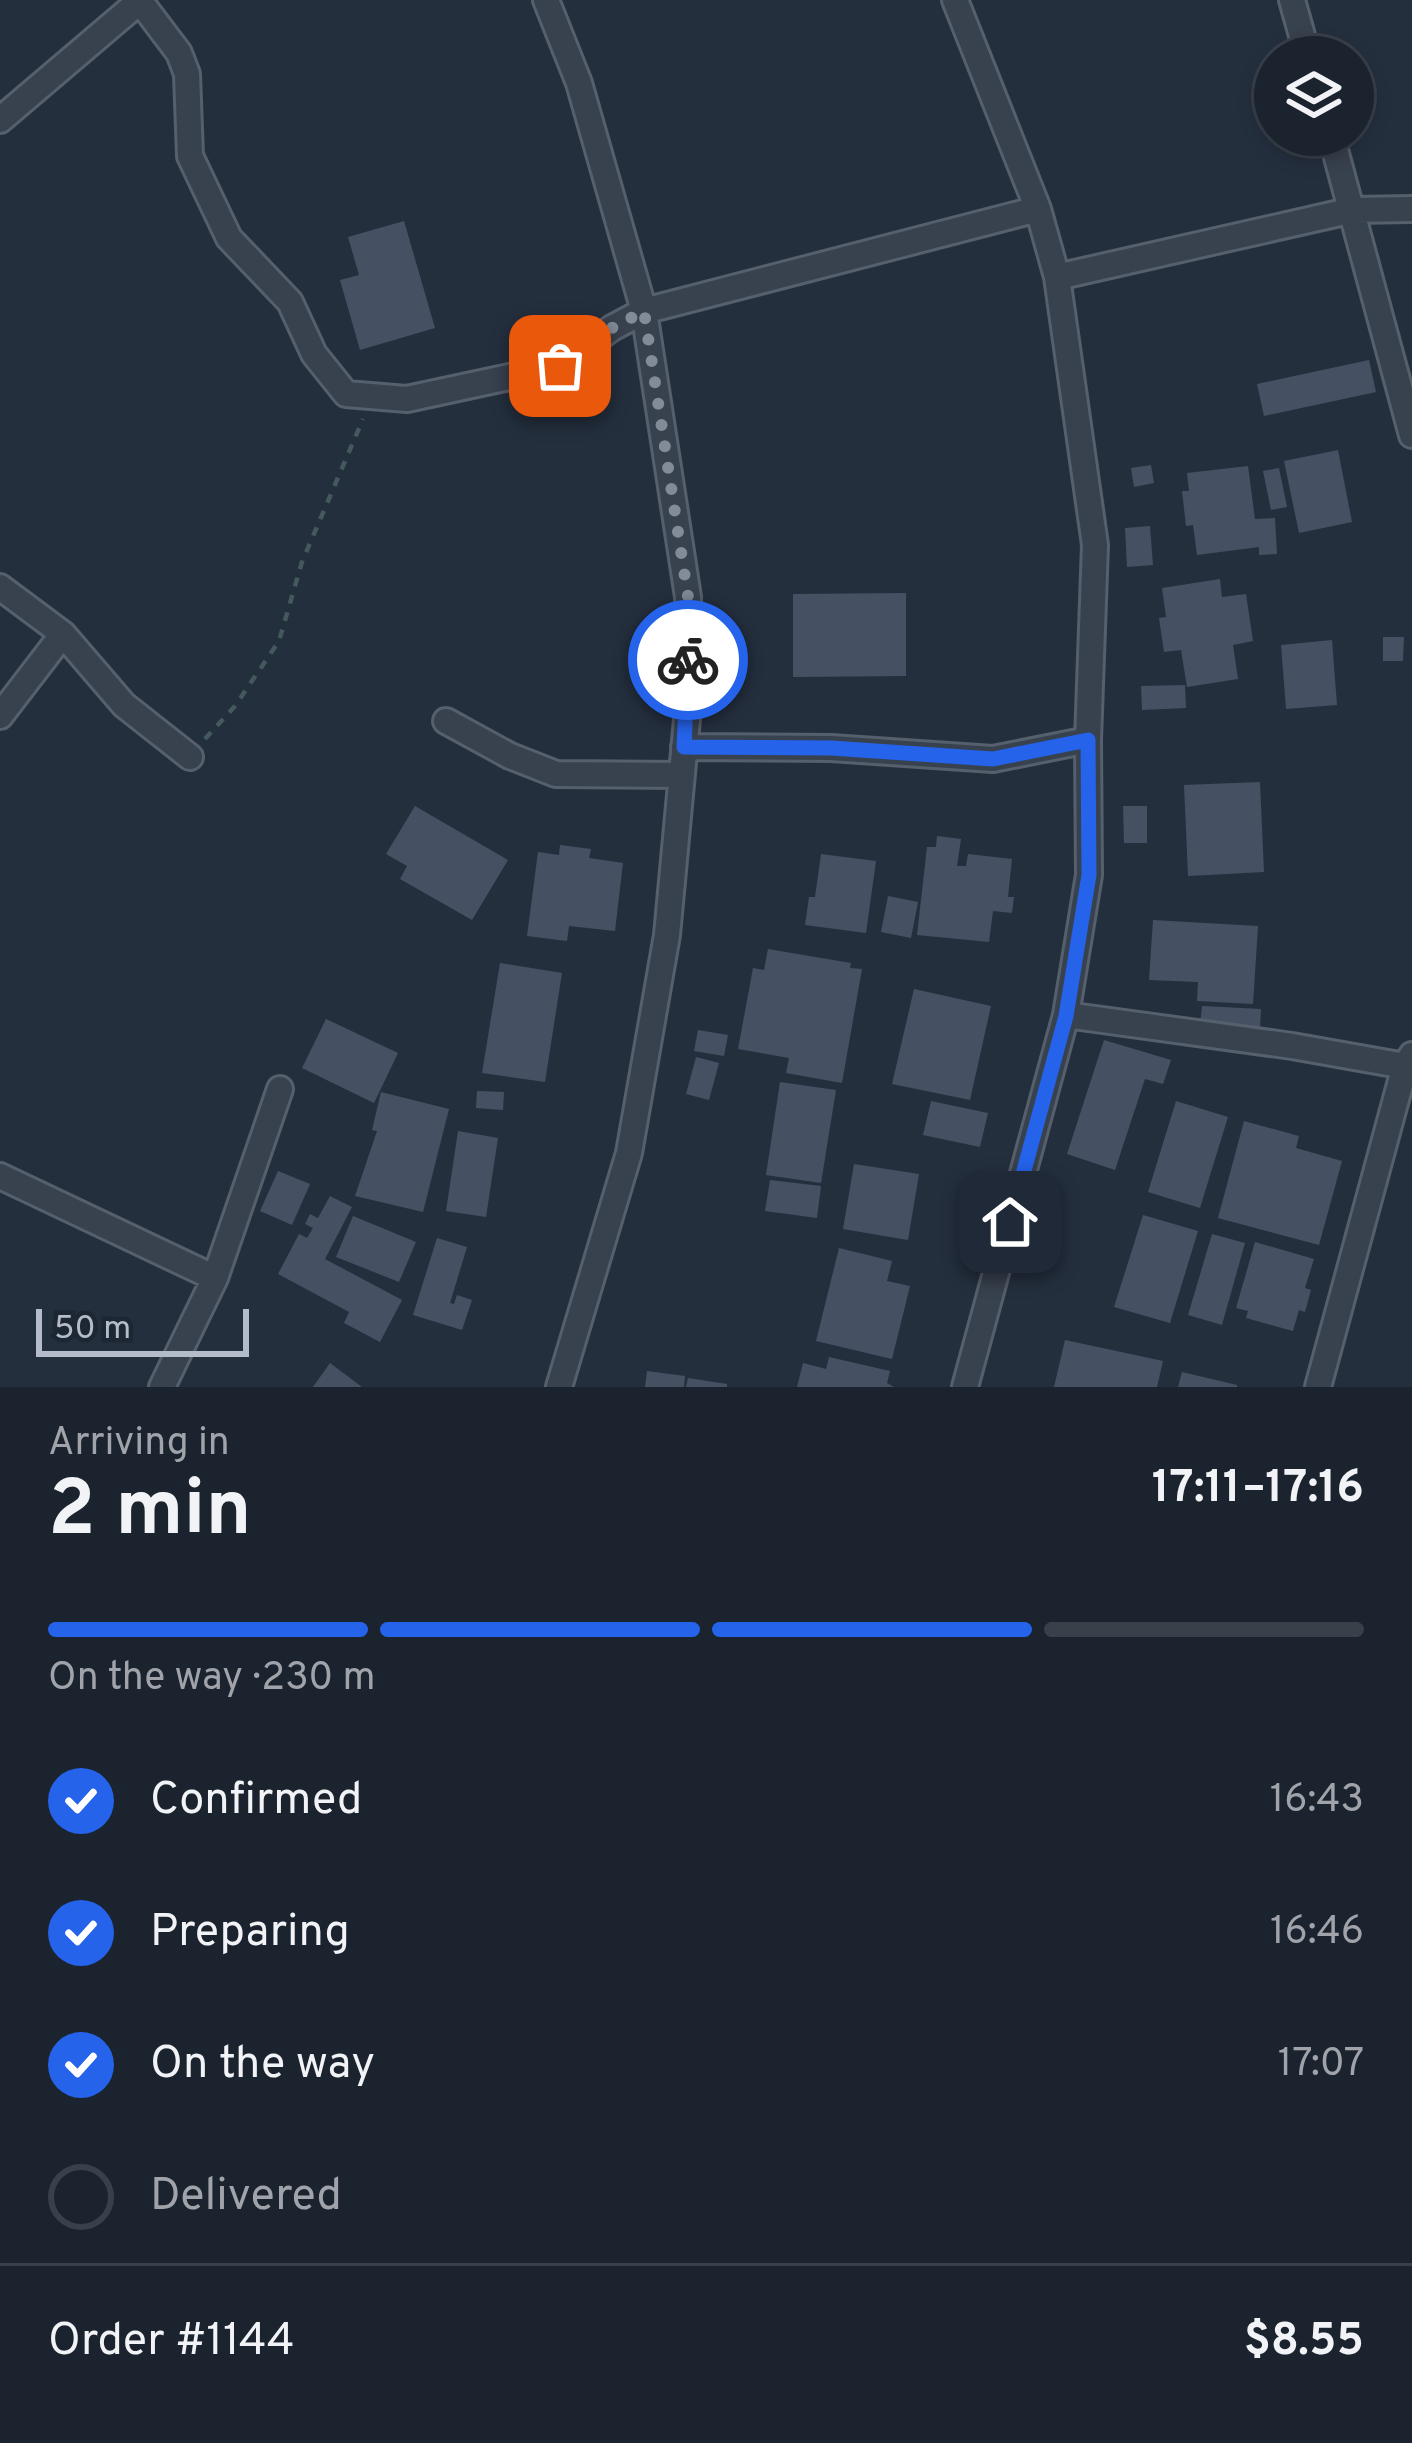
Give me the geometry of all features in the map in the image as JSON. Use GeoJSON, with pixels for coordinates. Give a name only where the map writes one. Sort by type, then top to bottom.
{"type":"FeatureCollection","features":[{"type":"Feature","properties":{"kind":"street"},"geometry":{"type":"LineString","coordinates":[[0,120],[140,0],[179,53],[187,74],[190,156],[229,238],[290,302],[314,354],[346,394],[407,399],[560,366],[644,311],[1038,209]]}},
{"type":"Feature","properties":{"kind":"street"},"geometry":{"type":"LineString","coordinates":[[546,0],[579,83],[644,311],[688,597],[689,698],[667,935],[629,1153],[559,1387]]}},
{"type":"Feature","properties":{"kind":"street"},"geometry":{"type":"LineString","coordinates":[[955,0],[1038,209],[1057,277],[1095,545],[1089,875],[1066,1016],[965,1387]]}},
{"type":"Feature","properties":{"kind":"street"},"geometry":{"type":"LineString","coordinates":[[1292,0],[1302,36]]}},
{"type":"Feature","properties":{"kind":"street"},"geometry":{"type":"LineString","coordinates":[[1337,156],[1412,435]]}},
{"type":"Feature","properties":{"kind":"street"},"geometry":{"type":"LineString","coordinates":[[1057,277],[1353,210],[1412,209]]}},
{"type":"Feature","properties":{"kind":"street"},"geometry":{"type":"LineString","coordinates":[[0,587],[63,634],[124,705],[190,757]]}},
{"type":"Feature","properties":{"kind":"street"},"geometry":{"type":"LineString","coordinates":[[0,716],[63,634]]}},
{"type":"Feature","properties":{"kind":"street"},"geometry":{"type":"LineString","coordinates":[[446,721],[510,756],[556,774],[681,775]]}},
{"type":"Feature","properties":{"kind":"street"},"geometry":{"type":"LineString","coordinates":[[684,747],[831,748],[993,759],[1088,740]]}},
{"type":"Feature","properties":{"kind":"street"},"geometry":{"type":"LineString","coordinates":[[1066,1016],[1409,1060],[1318,1387]]}},
{"type":"Feature","properties":{"kind":"street"},"geometry":{"type":"LineString","coordinates":[[162,1387],[215,1278],[280,1089]]}},
{"type":"Feature","properties":{"kind":"street"},"geometry":{"type":"LineString","coordinates":[[0,1176],[215,1278]]}},
{"type":"Feature","properties":{"kind":"path"},"geometry":{"type":"LineString","coordinates":[[190,757],[235,706],[279,641],[302,562],[373,395]]}},
{"type":"Feature","properties":{"kind":"building"},"geometry":{"type":"Polygon","coordinates":[[[404,221],[435,328],[360,350],[340,280],[359,275],[348,237],[404,221]]]}},
{"type":"Feature","properties":{"kind":"building"},"geometry":{"type":"Polygon","coordinates":[[[1369,360],[1376,392],[1264,416],[1257,384],[1369,360]]]}},
{"type":"Feature","properties":{"kind":"building"},"geometry":{"type":"Polygon","coordinates":[[[1338,450],[1352,522],[1299,533],[1284,461],[1338,450]]]}},
{"type":"Feature","properties":{"kind":"building"},"geometry":{"type":"Polygon","coordinates":[[[1151,465],[1154,483],[1134,487],[1131,468],[1151,465]]]}},
{"type":"Feature","properties":{"kind":"building"},"geometry":{"type":"Polygon","coordinates":[[[1248,466],[1255,519],[1275,518],[1277,554],[1259,555],[1259,547],[1197,555],[1193,525],[1186,526],[1182,491],[1189,491],[1187,473],[1248,466]]]}},
{"type":"Feature","properties":{"kind":"building"},"geometry":{"type":"Polygon","coordinates":[[[1279,468],[1287,507],[1271,510],[1263,471],[1279,468]]]}},
{"type":"Feature","properties":{"kind":"building"},"geometry":{"type":"Polygon","coordinates":[[[1150,526],[1153,565],[1127,567],[1125,528],[1150,526]]]}},
{"type":"Feature","properties":{"kind":"building"},"geometry":{"type":"Polygon","coordinates":[[[1220,579],[1222,597],[1246,594],[1253,641],[1233,645],[1238,679],[1187,687],[1181,650],[1164,652],[1159,618],[1166,617],[1162,588],[1220,579]]]}},
{"type":"Feature","properties":{"kind":"building"},"geometry":{"type":"Polygon","coordinates":[[[906,593],[906,676],[793,677],[793,594],[906,593]]]}},
{"type":"Feature","properties":{"kind":"building"},"geometry":{"type":"Polygon","coordinates":[[[1383,637],[1404,637],[1403,661],[1383,661],[1383,637]]]}},
{"type":"Feature","properties":{"kind":"building"},"geometry":{"type":"Polygon","coordinates":[[[1332,640],[1337,705],[1286,709],[1281,645],[1332,640]]]}},
{"type":"Feature","properties":{"kind":"building"},"geometry":{"type":"Polygon","coordinates":[[[1185,685],[1186,708],[1142,710],[1141,686],[1185,685]]]}},
{"type":"Feature","properties":{"kind":"building"},"geometry":{"type":"Polygon","coordinates":[[[1260,782],[1264,872],[1188,876],[1184,785],[1260,782]]]}},
{"type":"Feature","properties":{"kind":"building"},"geometry":{"type":"Polygon","coordinates":[[[415,806],[508,860],[472,920],[400,879],[407,866],[386,854],[415,806]]]}},
{"type":"Feature","properties":{"kind":"building"},"geometry":{"type":"Polygon","coordinates":[[[1123,806],[1147,806],[1147,843],[1124,843],[1123,806]]]}},
{"type":"Feature","properties":{"kind":"building"},"geometry":{"type":"Polygon","coordinates":[[[937,836],[961,839],[957,866],[966,866],[968,854],[1012,859],[1008,897],[1014,897],[1012,913],[993,911],[989,942],[917,935],[927,847],[936,847],[937,836]]]}},
{"type":"Feature","properties":{"kind":"building"},"geometry":{"type":"Polygon","coordinates":[[[560,845],[591,849],[589,858],[623,863],[615,931],[569,926],[567,941],[527,936],[538,852],[559,855],[560,845]]]}},
{"type":"Feature","properties":{"kind":"building"},"geometry":{"type":"Polygon","coordinates":[[[821,854],[876,861],[866,933],[805,925],[821,854]]]}},
{"type":"Feature","properties":{"kind":"building"},"geometry":{"type":"Polygon","coordinates":[[[888,896],[918,902],[911,938],[881,932],[888,896]]]}},
{"type":"Feature","properties":{"kind":"building"},"geometry":{"type":"Polygon","coordinates":[[[1153,920],[1258,926],[1253,1004],[1197,1001],[1198,982],[1149,980],[1153,920]]]}},
{"type":"Feature","properties":{"kind":"building"},"geometry":{"type":"Polygon","coordinates":[[[768,949],[862,969],[842,1083],[786,1073],[789,1058],[738,1049],[753,968],[764,970],[768,949]]]}},
{"type":"Feature","properties":{"kind":"building"},"geometry":{"type":"Polygon","coordinates":[[[500,963],[562,973],[545,1082],[482,1073],[500,963]]]}},
{"type":"Feature","properties":{"kind":"building"},"geometry":{"type":"Polygon","coordinates":[[[914,989],[991,1006],[970,1100],[892,1084],[914,989]]]}},
{"type":"Feature","properties":{"kind":"building"},"geometry":{"type":"Polygon","coordinates":[[[1202,1006],[1261,1009],[1260,1030],[1200,1026],[1202,1006]]]}},
{"type":"Feature","properties":{"kind":"building"},"geometry":{"type":"Polygon","coordinates":[[[326,1019],[398,1053],[374,1103],[302,1068],[326,1019]]]}},
{"type":"Feature","properties":{"kind":"building"},"geometry":{"type":"Polygon","coordinates":[[[698,1030],[728,1035],[724,1056],[694,1051],[698,1030]]]}},
{"type":"Feature","properties":{"kind":"building"},"geometry":{"type":"Polygon","coordinates":[[[1104,1040],[1171,1060],[1163,1084],[1145,1079],[1115,1170],[1067,1154],[1104,1040]]]}},
{"type":"Feature","properties":{"kind":"building"},"geometry":{"type":"Polygon","coordinates":[[[696,1057],[719,1063],[709,1100],[686,1094],[696,1057]]]}},
{"type":"Feature","properties":{"kind":"building"},"geometry":{"type":"Polygon","coordinates":[[[780,1082],[836,1090],[821,1183],[766,1175],[780,1082]]]}},
{"type":"Feature","properties":{"kind":"building"},"geometry":{"type":"Polygon","coordinates":[[[477,1091],[504,1092],[503,1110],[476,1108],[477,1091]]]}},
{"type":"Feature","properties":{"kind":"building"},"geometry":{"type":"Polygon","coordinates":[[[381,1092],[449,1109],[423,1212],[355,1196],[377,1131],[372,1130],[381,1092]]]}},
{"type":"Feature","properties":{"kind":"building"},"geometry":{"type":"Polygon","coordinates":[[[931,1101],[988,1113],[980,1147],[923,1135],[931,1101]]]}},
{"type":"Feature","properties":{"kind":"building"},"geometry":{"type":"Polygon","coordinates":[[[1176,1101],[1228,1117],[1200,1208],[1148,1192],[1176,1101]]]}},
{"type":"Feature","properties":{"kind":"building"},"geometry":{"type":"Polygon","coordinates":[[[1244,1121],[1299,1136],[1296,1148],[1342,1161],[1319,1245],[1218,1218],[1244,1121]]]}},
{"type":"Feature","properties":{"kind":"building"},"geometry":{"type":"Polygon","coordinates":[[[458,1131],[498,1138],[486,1217],[446,1211],[458,1131]]]}},
{"type":"Feature","properties":{"kind":"building"},"geometry":{"type":"Polygon","coordinates":[[[854,1164],[919,1174],[908,1240],[843,1229],[854,1164]]]}},
{"type":"Feature","properties":{"kind":"building"},"geometry":{"type":"Polygon","coordinates":[[[278,1171],[310,1184],[292,1225],[260,1211],[278,1171]]]}},
{"type":"Feature","properties":{"kind":"building"},"geometry":{"type":"Polygon","coordinates":[[[770,1180],[821,1186],[817,1218],[765,1211],[770,1180]]]}},
{"type":"Feature","properties":{"kind":"building"},"geometry":{"type":"Polygon","coordinates":[[[330,1196],[352,1207],[325,1259],[402,1300],[380,1342],[344,1323],[349,1312],[278,1274],[299,1234],[307,1238],[313,1228],[305,1224],[310,1214],[318,1218],[330,1196]]]}},
{"type":"Feature","properties":{"kind":"building"},"geometry":{"type":"Polygon","coordinates":[[[1143,1215],[1198,1231],[1170,1323],[1114,1307],[1143,1215]]]}},
{"type":"Feature","properties":{"kind":"building"},"geometry":{"type":"Polygon","coordinates":[[[353,1216],[416,1242],[399,1282],[336,1257],[353,1216]]]}},
{"type":"Feature","properties":{"kind":"building"},"geometry":{"type":"Polygon","coordinates":[[[1212,1234],[1245,1243],[1222,1325],[1188,1315],[1212,1234]]]}},
{"type":"Feature","properties":{"kind":"building"},"geometry":{"type":"Polygon","coordinates":[[[437,1238],[467,1247],[450,1303],[454,1304],[457,1295],[472,1300],[462,1330],[413,1315],[437,1238]]]}},
{"type":"Feature","properties":{"kind":"building"},"geometry":{"type":"Polygon","coordinates":[[[1255,1242],[1314,1259],[1305,1288],[1311,1290],[1305,1312],[1299,1310],[1293,1331],[1246,1318],[1248,1311],[1236,1308],[1255,1242]]]}},
{"type":"Feature","properties":{"kind":"building"},"geometry":{"type":"Polygon","coordinates":[[[839,1248],[892,1261],[887,1281],[910,1286],[892,1359],[816,1341],[839,1248]]]}},
{"type":"Feature","properties":{"kind":"building"},"geometry":{"type":"Polygon","coordinates":[[[1065,1340],[1163,1361],[1157,1387],[1054,1387],[1065,1340]]]}},
{"type":"Feature","properties":{"kind":"building"},"geometry":{"type":"Polygon","coordinates":[[[829,1357],[890,1371],[887,1383],[894,1387],[797,1387],[803,1363],[826,1369],[829,1357]]]}},
{"type":"Feature","properties":{"kind":"building"},"geometry":{"type":"Polygon","coordinates":[[[330,1363],[362,1387],[313,1387],[330,1363]]]}},
{"type":"Feature","properties":{"kind":"building"},"geometry":{"type":"Polygon","coordinates":[[[647,1371],[685,1376],[684,1387],[645,1387],[647,1371]]]}},
{"type":"Feature","properties":{"kind":"building"},"geometry":{"type":"Polygon","coordinates":[[[1182,1372],[1237,1385],[1237,1387],[1178,1387],[1182,1372]]]}},
{"type":"Feature","properties":{"kind":"building"},"geometry":{"type":"Polygon","coordinates":[[[688,1378],[727,1384],[727,1387],[686,1387],[688,1378]]]}},
{"type":"Feature","properties":{"kind":"way so far"},"geometry":{"type":"LineString","coordinates":[[560,366],[644,311],[688,597],[688,660]]}},
{"type":"Feature","properties":{"kind":"route"},"geometry":{"type":"LineString","coordinates":[[688,660],[684,747],[831,748],[993,759],[1088,740],[1089,875],[1066,1016],[1010,1222]]}}]}
